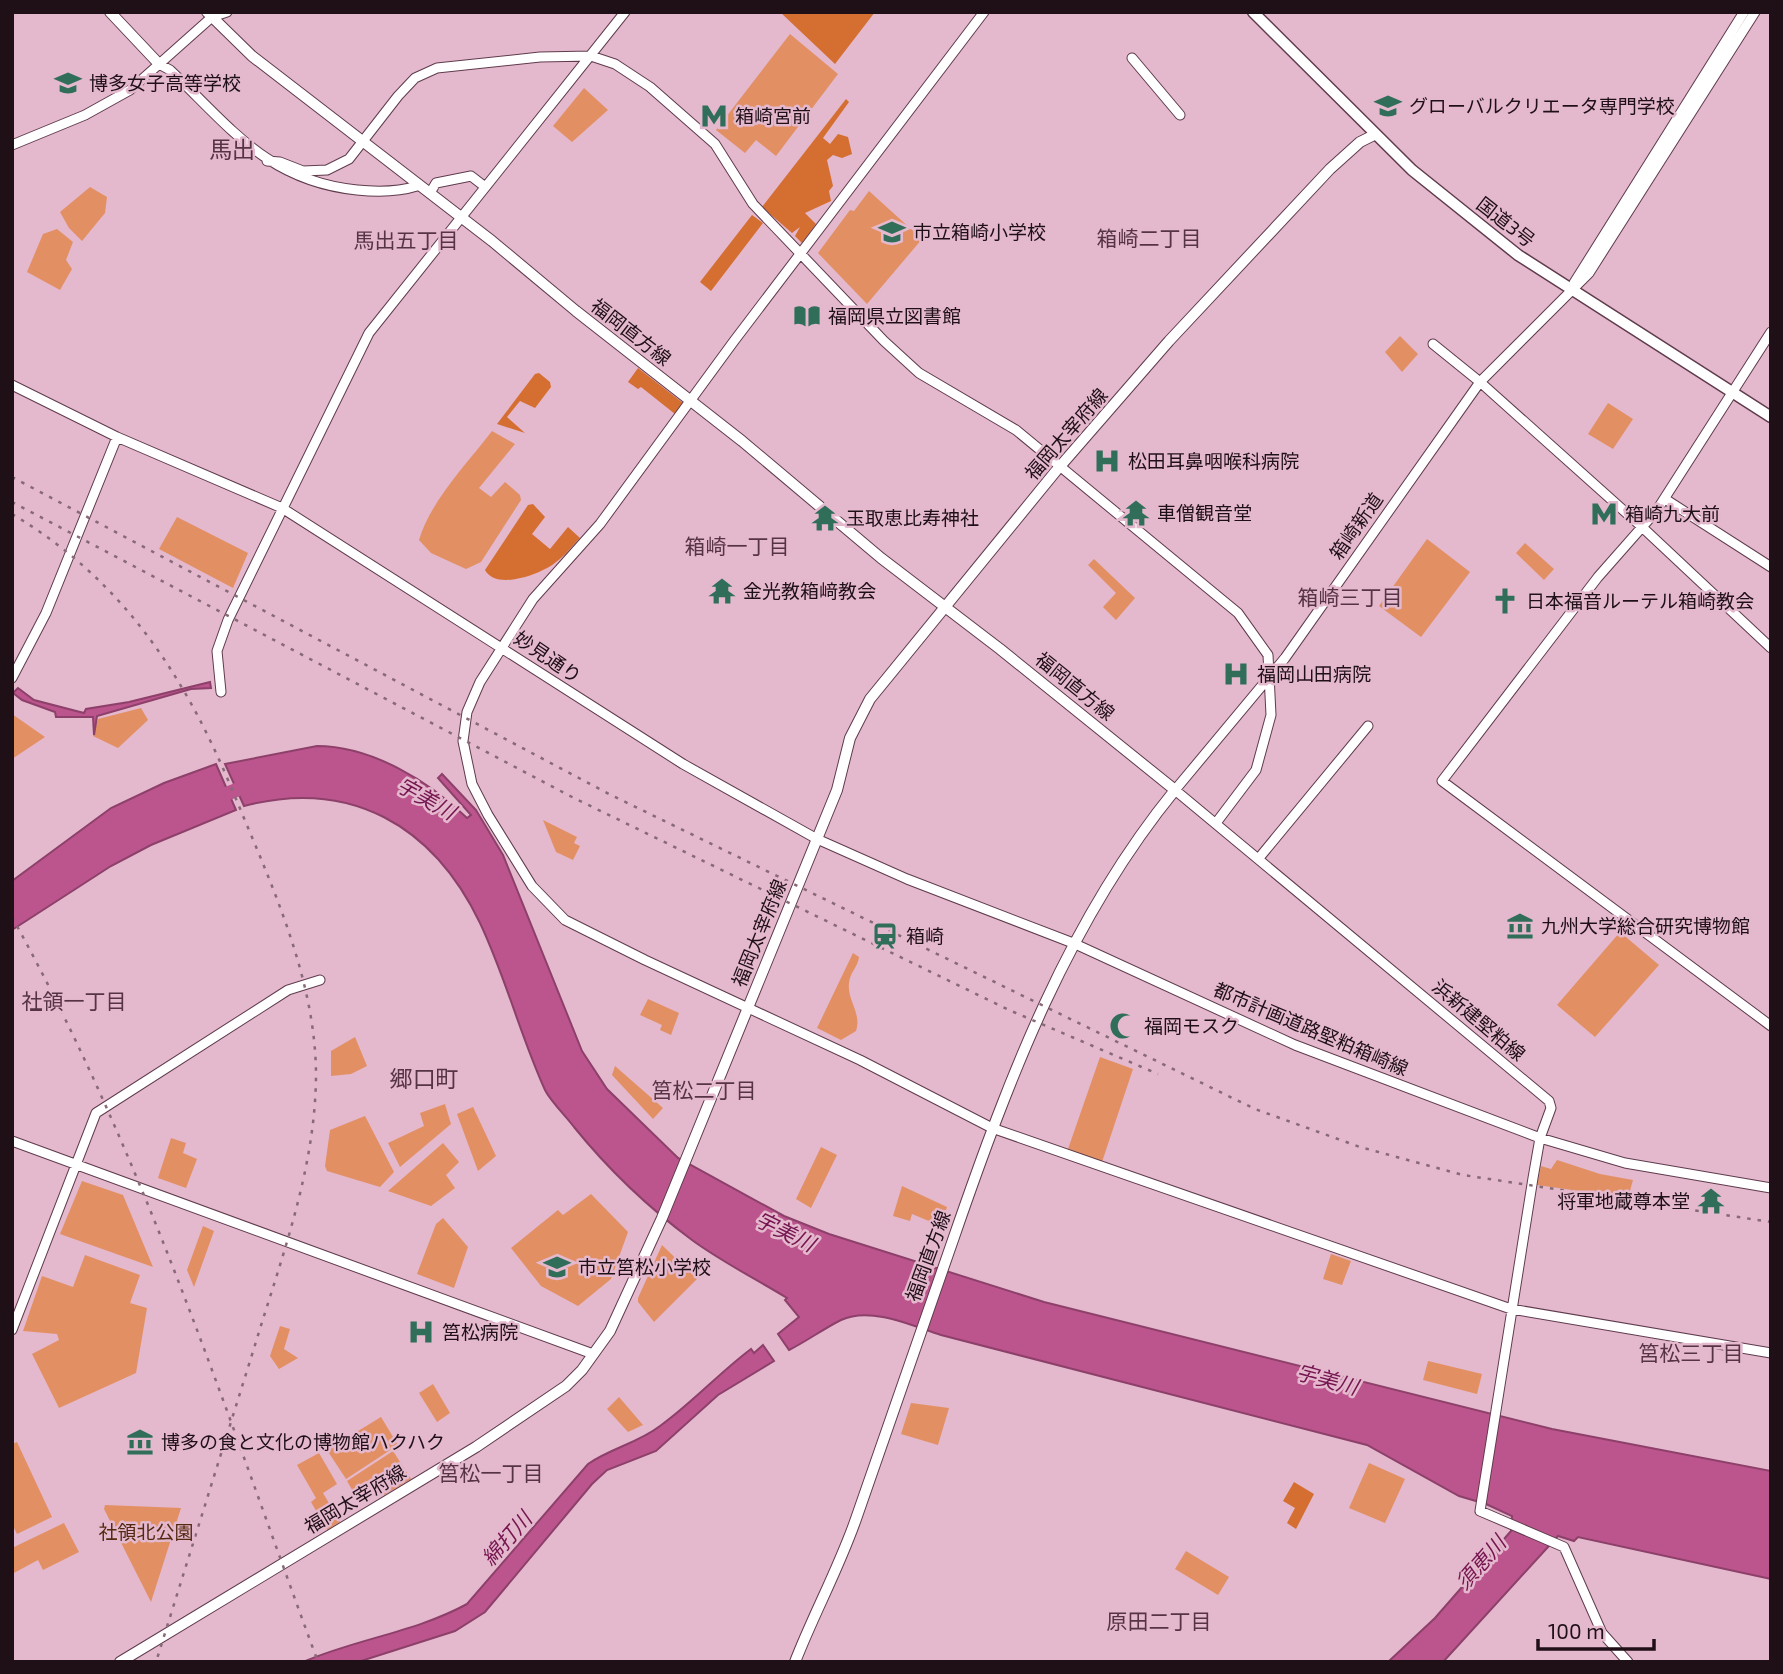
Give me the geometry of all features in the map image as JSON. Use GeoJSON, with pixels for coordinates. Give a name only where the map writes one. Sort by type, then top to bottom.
{"type":"FeatureCollection","features":[{"type":"Feature","properties":{"kind":"highway","name":"国道3号"},"geometry":{"type":"LineString","coordinates":[[1253,12],[1412,170],[1518,255],[1572,287],[1771,417]]}},
{"type":"Feature","properties":{"kind":"main road"},"geometry":{"type":"LineString","coordinates":[[110,12],[159,64]]}},
{"type":"Feature","properties":{"kind":"main road","name":"福岡直方線"},"geometry":{"type":"LineString","coordinates":[[209,15],[252,56],[690,399],[944,607],[1175,790],[1121,860],[1073,943],[1029,1035],[992,1128],[919,1332],[856,1519],[795,1662]]}},
{"type":"Feature","properties":{"kind":"main road","name":"福岡太宰府線"},"geometry":{"type":"LineString","coordinates":[[120,1662],[519,1420],[566,1386],[593,1354],[610,1331],[662,1218],[837,790],[858,721],[870,699],[1060,466],[1306,194],[1360,142],[1374,135]]}},
{"type":"Feature","properties":{"kind":"street"},"geometry":{"type":"LineString","coordinates":[[12,145],[85,115],[130,90],[209,15],[227,12]]}},
{"type":"Feature","properties":{"kind":"street"},"geometry":{"type":"LineString","coordinates":[[221,692],[217,651],[228,620],[369,333],[625,12]]}},
{"type":"Feature","properties":{"kind":"street"},"geometry":{"type":"LineString","coordinates":[[984,12],[690,399],[600,524],[533,599],[480,682],[467,712],[464,748],[472,784],[531,886],[565,919],[597,937],[748,1007],[992,1128],[1511,1309],[1771,1353]]}},
{"type":"Feature","properties":{"kind":"street"},"geometry":{"type":"LineString","coordinates":[[1659,154],[1744,12]]}},
{"type":"Feature","properties":{"kind":"street"},"geometry":{"type":"LineString","coordinates":[[1659,154],[1755,12]]}},
{"type":"Feature","properties":{"kind":"street"},"geometry":{"type":"LineString","coordinates":[[267,161],[280,162],[303,171],[327,170],[349,159],[415,78],[437,68],[540,57],[591,56],[631,72],[715,144],[753,204],[919,373],[1016,430],[1238,613],[1268,655],[1271,715],[1255,770],[1216,823]]}},
{"type":"Feature","properties":{"kind":"street"},"geometry":{"type":"LineString","coordinates":[[1132,58],[1180,115]]}},
{"type":"Feature","properties":{"kind":"street"},"geometry":{"type":"LineString","coordinates":[[159,64],[170,70],[267,161],[295,176],[342,188],[379,191],[416,186]]}},
{"type":"Feature","properties":{"kind":"street","name":"箱崎新道"},"geometry":{"type":"LineString","coordinates":[[1175,790],[1270,678],[1480,382],[1588,273],[1659,154]]}},
{"type":"Feature","properties":{"kind":"street"},"geometry":{"type":"LineString","coordinates":[[430,193],[436,183],[471,176],[484,186]]}},
{"type":"Feature","properties":{"kind":"street"},"geometry":{"type":"LineString","coordinates":[[1771,332],[1665,499],[1598,577],[1443,781],[1771,1026]]}},
{"type":"Feature","properties":{"kind":"street"},"geometry":{"type":"LineString","coordinates":[[1433,344],[1480,382],[1642,527],[1771,648]]}},
{"type":"Feature","properties":{"kind":"street","name":"妙見通り"},"geometry":{"type":"LineString","coordinates":[[12,385],[117,437],[282,508],[683,764],[817,839],[907,879],[1073,943]]}},
{"type":"Feature","properties":{"kind":"street"},"geometry":{"type":"LineString","coordinates":[[12,678],[46,613],[117,437]]}},
{"type":"Feature","properties":{"kind":"street"},"geometry":{"type":"LineString","coordinates":[[1665,499],[1771,567]]}},
{"type":"Feature","properties":{"kind":"street"},"geometry":{"type":"LineString","coordinates":[[1259,858],[1368,726]]}},
{"type":"Feature","properties":{"kind":"street","name":"浜新建堅粕線"},"geometry":{"type":"LineString","coordinates":[[1175,790],[1549,1101],[1552,1108],[1541,1138]]}},
{"type":"Feature","properties":{"kind":"street","name":"都市計画道路堅粕箱崎線"},"geometry":{"type":"LineString","coordinates":[[1073,943],[1294,1045],[1541,1138]]}},
{"type":"Feature","properties":{"kind":"street"},"geometry":{"type":"LineString","coordinates":[[12,1330],[96,1113],[288,990],[309,986],[320,980]]}},
{"type":"Feature","properties":{"kind":"street"},"geometry":{"type":"LineString","coordinates":[[1628,1662],[1602,1633],[1564,1547],[1480,1511],[1541,1138],[1625,1163],[1771,1188]]}},
{"type":"Feature","properties":{"kind":"street"},"geometry":{"type":"LineString","coordinates":[[12,1141],[593,1354]]}},
{"type":"Feature","properties":{"kind":"green space"},"geometry":{"type":"Polygon","coordinates":[[[790,34],[838,74],[776,156],[756,140],[745,153],[716,130],[790,34]]]}},
{"type":"Feature","properties":{"kind":"green space"},"geometry":{"type":"Polygon","coordinates":[[[584,88],[608,110],[572,142],[553,126],[584,88]]]}},
{"type":"Feature","properties":{"kind":"green space"},"geometry":{"type":"Polygon","coordinates":[[[90,187],[107,197],[105,213],[82,241],[69,228],[60,212],[90,187]]]}},
{"type":"Feature","properties":{"kind":"green space"},"geometry":{"type":"Polygon","coordinates":[[[869,191],[922,239],[867,304],[818,253],[850,210],[854,211],[869,191]]]}},
{"type":"Feature","properties":{"kind":"green space"},"geometry":{"type":"Polygon","coordinates":[[[57,229],[73,242],[66,260],[72,269],[60,290],[27,272],[43,234],[57,229]]]}},
{"type":"Feature","properties":{"kind":"green space"},"geometry":{"type":"Polygon","coordinates":[[[1400,336],[1418,354],[1402,372],[1385,352],[1400,336]]]}},
{"type":"Feature","properties":{"kind":"green space"},"geometry":{"type":"Polygon","coordinates":[[[1608,403],[1633,419],[1613,449],[1588,434],[1608,403]]]}},
{"type":"Feature","properties":{"kind":"green space"},"geometry":{"type":"Polygon","coordinates":[[[492,431],[515,444],[479,488],[491,497],[505,482],[520,495],[521,500],[481,562],[466,569],[431,553],[419,540],[441,497],[492,431]]]}},
{"type":"Feature","properties":{"kind":"green space"},"geometry":{"type":"Polygon","coordinates":[[[177,517],[248,553],[233,588],[159,549],[177,517]]]}},
{"type":"Feature","properties":{"kind":"green space"},"geometry":{"type":"Polygon","coordinates":[[[1427,539],[1470,572],[1421,637],[1379,606],[1427,539]]]}},
{"type":"Feature","properties":{"kind":"green space"},"geometry":{"type":"Polygon","coordinates":[[[1525,543],[1554,569],[1544,580],[1516,553],[1525,543]]]}},
{"type":"Feature","properties":{"kind":"green space"},"geometry":{"type":"Polygon","coordinates":[[[1094,559],[1135,598],[1116,620],[1103,607],[1116,593],[1088,565],[1094,559]]]}},
{"type":"Feature","properties":{"kind":"green space"},"geometry":{"type":"Polygon","coordinates":[[[141,708],[148,720],[118,748],[93,736],[98,719],[141,708]]]}},
{"type":"Feature","properties":{"kind":"green space"},"geometry":{"type":"Polygon","coordinates":[[[12,714],[45,737],[12,759],[12,714]]]}},
{"type":"Feature","properties":{"kind":"green space"},"geometry":{"type":"Polygon","coordinates":[[[543,820],[577,837],[574,843],[580,846],[573,860],[556,852],[543,820]]]}},
{"type":"Feature","properties":{"kind":"green space"},"geometry":{"type":"Polygon","coordinates":[[[1620,932],[1659,965],[1595,1037],[1557,1005],[1620,932]]]}},
{"type":"Feature","properties":{"kind":"green space"},"geometry":{"type":"Polygon","coordinates":[[[853,953],[859,957],[849,989],[857,1025],[856,1031],[841,1040],[817,1028],[853,953]]]}},
{"type":"Feature","properties":{"kind":"green space"},"geometry":{"type":"Polygon","coordinates":[[[648,999],[679,1013],[671,1035],[660,1030],[662,1025],[640,1015],[648,999]]]}},
{"type":"Feature","properties":{"kind":"green space"},"geometry":{"type":"Polygon","coordinates":[[[355,1037],[367,1066],[351,1074],[331,1076],[331,1051],[355,1037]]]}},
{"type":"Feature","properties":{"kind":"green space"},"geometry":{"type":"Polygon","coordinates":[[[1100,1057],[1133,1069],[1102,1162],[1068,1149],[1100,1057]]]}},
{"type":"Feature","properties":{"kind":"green space"},"geometry":{"type":"Polygon","coordinates":[[[615,1066],[663,1108],[653,1119],[612,1075],[615,1066]]]}},
{"type":"Feature","properties":{"kind":"green space"},"geometry":{"type":"Polygon","coordinates":[[[445,1104],[451,1124],[400,1167],[388,1143],[424,1126],[420,1113],[445,1104]]]}},
{"type":"Feature","properties":{"kind":"green space"},"geometry":{"type":"Polygon","coordinates":[[[473,1107],[496,1156],[478,1171],[457,1114],[473,1107]]]}},
{"type":"Feature","properties":{"kind":"green space"},"geometry":{"type":"Polygon","coordinates":[[[365,1116],[394,1172],[380,1187],[327,1171],[325,1166],[330,1130],[365,1116]]]}},
{"type":"Feature","properties":{"kind":"green space"},"geometry":{"type":"Polygon","coordinates":[[[171,1138],[186,1143],[183,1153],[197,1159],[186,1188],[158,1178],[171,1138]]]}},
{"type":"Feature","properties":{"kind":"green space"},"geometry":{"type":"Polygon","coordinates":[[[443,1143],[459,1162],[446,1175],[455,1188],[431,1206],[388,1191],[443,1143]]]}},
{"type":"Feature","properties":{"kind":"green space"},"geometry":{"type":"Polygon","coordinates":[[[821,1147],[837,1155],[811,1208],[796,1199],[821,1147]]]}},
{"type":"Feature","properties":{"kind":"green space"},"geometry":{"type":"Polygon","coordinates":[[[1557,1160],[1600,1174],[1633,1180],[1628,1198],[1537,1185],[1541,1166],[1551,1169],[1557,1160]]]}},
{"type":"Feature","properties":{"kind":"green space"},"geometry":{"type":"Polygon","coordinates":[[[82,1181],[123,1195],[153,1267],[60,1234],[82,1181]]]}},
{"type":"Feature","properties":{"kind":"green space"},"geometry":{"type":"Polygon","coordinates":[[[902,1186],[947,1207],[941,1226],[912,1214],[910,1221],[893,1216],[902,1186]]]}},
{"type":"Feature","properties":{"kind":"green space"},"geometry":{"type":"Polygon","coordinates":[[[591,1194],[628,1232],[611,1279],[578,1306],[541,1286],[511,1248],[558,1210],[563,1215],[591,1194]]]}},
{"type":"Feature","properties":{"kind":"green space"},"geometry":{"type":"Polygon","coordinates":[[[443,1218],[468,1247],[454,1288],[417,1274],[436,1224],[443,1218]]]}},
{"type":"Feature","properties":{"kind":"green space"},"geometry":{"type":"Polygon","coordinates":[[[203,1226],[214,1231],[194,1287],[187,1270],[203,1226]]]}},
{"type":"Feature","properties":{"kind":"green space"},"geometry":{"type":"Polygon","coordinates":[[[662,1245],[697,1279],[654,1322],[638,1302],[638,1298],[662,1245]]]}},
{"type":"Feature","properties":{"kind":"green space"},"geometry":{"type":"Polygon","coordinates":[[[1331,1254],[1351,1261],[1342,1285],[1323,1279],[1331,1254]]]}},
{"type":"Feature","properties":{"kind":"green space"},"geometry":{"type":"Polygon","coordinates":[[[85,1255],[140,1275],[130,1303],[147,1308],[136,1373],[59,1408],[32,1354],[59,1340],[57,1334],[23,1331],[42,1276],[73,1287],[85,1255]]]}},
{"type":"Feature","properties":{"kind":"green space"},"geometry":{"type":"Polygon","coordinates":[[[280,1326],[290,1329],[284,1349],[298,1358],[279,1369],[270,1356],[280,1326]]]}},
{"type":"Feature","properties":{"kind":"green space"},"geometry":{"type":"Polygon","coordinates":[[[1428,1361],[1482,1374],[1477,1394],[1423,1380],[1428,1361]]]}},
{"type":"Feature","properties":{"kind":"green space"},"geometry":{"type":"Polygon","coordinates":[[[433,1384],[450,1413],[437,1422],[419,1393],[433,1384]]]}},
{"type":"Feature","properties":{"kind":"green space"},"geometry":{"type":"Polygon","coordinates":[[[619,1397],[643,1425],[628,1432],[607,1409],[619,1397]]]}},
{"type":"Feature","properties":{"kind":"green space"},"geometry":{"type":"Polygon","coordinates":[[[911,1403],[949,1408],[938,1445],[901,1434],[911,1403]]]}},
{"type":"Feature","properties":{"kind":"green space"},"geometry":{"type":"Polygon","coordinates":[[[381,1417],[398,1445],[346,1479],[327,1450],[381,1417]]]}},
{"type":"Feature","properties":{"kind":"green space"},"geometry":{"type":"Polygon","coordinates":[[[17,1442],[52,1517],[17,1534],[12,1524],[12,1444],[17,1442]]]}},
{"type":"Feature","properties":{"kind":"green space"},"geometry":{"type":"Polygon","coordinates":[[[393,1451],[411,1479],[384,1495],[375,1480],[354,1493],[347,1481],[393,1451]]]}},
{"type":"Feature","properties":{"kind":"green space"},"geometry":{"type":"Polygon","coordinates":[[[319,1453],[337,1484],[323,1493],[340,1522],[327,1530],[311,1502],[316,1498],[297,1465],[319,1453]]]}},
{"type":"Feature","properties":{"kind":"green space"},"geometry":{"type":"Polygon","coordinates":[[[1369,1463],[1405,1479],[1385,1523],[1349,1508],[1369,1463]]]}},
{"type":"Feature","properties":{"kind":"green space","name":"社領北公園"},"geometry":{"type":"Polygon","coordinates":[[[105,1505],[181,1508],[151,1602],[104,1509],[105,1505]]]}},
{"type":"Feature","properties":{"kind":"green space"},"geometry":{"type":"Polygon","coordinates":[[[64,1523],[79,1552],[43,1570],[38,1560],[12,1574],[12,1548],[64,1523]]]}},
{"type":"Feature","properties":{"kind":"green space"},"geometry":{"type":"Polygon","coordinates":[[[1186,1551],[1229,1577],[1218,1595],[1175,1569],[1186,1551]]]}},
{"type":"Feature","properties":{"kind":"shaded area"},"geometry":{"type":"Polygon","coordinates":[[[780,12],[875,12],[835,64],[780,12]]]}},
{"type":"Feature","properties":{"kind":"shaded area"},"geometry":{"type":"Polygon","coordinates":[[[846,99],[849,102],[823,138],[830,144],[838,134],[848,137],[852,154],[842,158],[833,155],[827,160],[833,186],[829,191],[831,201],[805,213],[816,224],[802,243],[795,236],[800,227],[792,233],[762,207],[846,99]]]}},
{"type":"Feature","properties":{"kind":"shaded area"},"geometry":{"type":"Polygon","coordinates":[[[752,215],[763,223],[711,291],[700,282],[752,215]]]}},
{"type":"Feature","properties":{"kind":"shaded area"},"geometry":{"type":"Polygon","coordinates":[[[638,368],[683,403],[675,414],[641,387],[638,389],[628,382],[638,368]]]}},
{"type":"Feature","properties":{"kind":"shaded area"},"geometry":{"type":"Polygon","coordinates":[[[539,373],[550,382],[551,387],[535,408],[520,401],[507,417],[525,433],[497,424],[535,374],[539,373]]]}},
{"type":"Feature","properties":{"kind":"shaded area"},"geometry":{"type":"Polygon","coordinates":[[[533,504],[545,517],[532,534],[550,549],[568,527],[580,538],[559,560],[541,571],[509,580],[491,576],[485,570],[528,505],[533,504]]]}},
{"type":"Feature","properties":{"kind":"shaded area"},"geometry":{"type":"Polygon","coordinates":[[[1294,1482],[1314,1494],[1296,1529],[1287,1523],[1295,1508],[1283,1501],[1294,1482]]]}},
{"type":"Feature","properties":{"kind":"water"},"geometry":{"type":"Polygon","coordinates":[[[210,682],[211,688],[191,689],[97,716],[94,735],[93,717],[56,717],[55,712],[22,700],[13,693],[18,688],[34,700],[84,713],[86,709],[129,702],[210,682]]]}},
{"type":"Feature","properties":{"kind":"water"},"geometry":{"type":"Polygon","coordinates":[[[317,746],[358,752],[398,768],[435,791],[467,818],[471,815],[438,778],[442,774],[476,810],[503,855],[582,1051],[607,1089],[678,1158],[784,1216],[829,1234],[1044,1302],[1552,1429],[1771,1471],[1771,1579],[1578,1537],[1574,1541],[1558,1536],[1443,1662],[1388,1662],[1435,1618],[1511,1531],[1512,1516],[1459,1496],[1367,1445],[941,1335],[892,1319],[853,1316],[789,1350],[778,1334],[799,1317],[785,1300],[787,1298],[703,1248],[660,1215],[601,1158],[551,1099],[536,1069],[480,923],[461,889],[438,859],[413,836],[384,817],[353,805],[319,799],[283,799],[244,806],[225,764],[317,746]]]}},
{"type":"Feature","properties":{"kind":"water"},"geometry":{"type":"Polygon","coordinates":[[[216,764],[236,810],[151,845],[111,866],[12,930],[12,881],[111,808],[164,783],[216,764]]]}},
{"type":"Feature","properties":{"kind":"water"},"geometry":{"type":"Polygon","coordinates":[[[763,1345],[774,1361],[718,1395],[656,1451],[607,1470],[592,1484],[485,1612],[455,1631],[358,1662],[303,1662],[427,1622],[467,1604],[588,1464],[652,1432],[751,1349],[754,1353],[763,1345]]]}},
{"type":"Feature","properties":{"kind":"waterway","name":"宇美川"},"geometry":{"type":"LineString","coordinates":[[211,800],[254,783]]}},
{"type":"Feature","properties":{"kind":"railway"},"geometry":{"type":"LineString","coordinates":[[12,477],[609,794],[1255,1109],[1360,1147],[1463,1175],[1771,1222]]}},
{"type":"Feature","properties":{"kind":"railway"},"geometry":{"type":"LineString","coordinates":[[12,502],[572,797],[1009,1010],[1158,1074]]}},
{"type":"Feature","properties":{"kind":"railway"},"geometry":{"type":"LineString","coordinates":[[12,514],[51,540],[117,599],[169,667],[192,705],[231,787],[274,891],[308,999],[314,1036],[314,1108],[296,1211],[156,1662]]}},
{"type":"Feature","properties":{"kind":"railway"},"geometry":{"type":"LineString","coordinates":[[12,917],[59,1006],[142,1190],[215,1378],[318,1662]]}},
{"type":"Feature","properties":{"kind":"place","name":"博多女子高等学校"},"geometry":{"type":"Point","coordinates":[68,83]}},
{"type":"Feature","properties":{"kind":"place","name":"グローバルクリエータ専門学校"},"geometry":{"type":"Point","coordinates":[1388,106]}},
{"type":"Feature","properties":{"kind":"place","name":"箱崎宮前"},"geometry":{"type":"Point","coordinates":[714,116]}},
{"type":"Feature","properties":{"kind":"place","name":"市立箱崎小学校"},"geometry":{"type":"Point","coordinates":[892,232]}},
{"type":"Feature","properties":{"kind":"place","name":"福岡県立図書館"},"geometry":{"type":"Point","coordinates":[807,316]}},
{"type":"Feature","properties":{"kind":"place","name":"松田耳鼻咽喉科病院"},"geometry":{"type":"Point","coordinates":[1107,461]}},
{"type":"Feature","properties":{"kind":"place","name":"車僧観音堂"},"geometry":{"type":"Point","coordinates":[1136,513]}},
{"type":"Feature","properties":{"kind":"place","name":"箱崎九大前"},"geometry":{"type":"Point","coordinates":[1604,514]}},
{"type":"Feature","properties":{"kind":"place","name":"玉取恵比寿神社"},"geometry":{"type":"Point","coordinates":[825,518]}},
{"type":"Feature","properties":{"kind":"place","name":"金光教箱﨑教会"},"geometry":{"type":"Point","coordinates":[722,591]}},
{"type":"Feature","properties":{"kind":"place","name":"日本福音ルーテル箱崎教会"},"geometry":{"type":"Point","coordinates":[1505,601]}},
{"type":"Feature","properties":{"kind":"place","name":"福岡山田病院"},"geometry":{"type":"Point","coordinates":[1236,674]}},
{"type":"Feature","properties":{"kind":"place","name":"九州大学総合研究博物館"},"geometry":{"type":"Point","coordinates":[1520,926]}},
{"type":"Feature","properties":{"kind":"place","name":"箱崎"},"geometry":{"type":"Point","coordinates":[885,936]}},
{"type":"Feature","properties":{"kind":"place","name":"福岡モスク"},"geometry":{"type":"Point","coordinates":[1123,1026]}},
{"type":"Feature","properties":{"kind":"place","name":"将軍地蔵尊本堂"},"geometry":{"type":"Point","coordinates":[1711,1201]}},
{"type":"Feature","properties":{"kind":"place","name":"市立筥松小学校"},"geometry":{"type":"Point","coordinates":[557,1267]}},
{"type":"Feature","properties":{"kind":"place","name":"筥松病院"},"geometry":{"type":"Point","coordinates":[421,1332]}},
{"type":"Feature","properties":{"kind":"place","name":"博多の食と文化の博物館ハクハク"},"geometry":{"type":"Point","coordinates":[140,1442]}},
{"type":"Feature","properties":{"kind":"district","name":"馬出"},"geometry":{"type":"Point","coordinates":[232,150]}},
{"type":"Feature","properties":{"kind":"district","name":"箱崎二丁目"},"geometry":{"type":"Point","coordinates":[1149,239]}},
{"type":"Feature","properties":{"kind":"district","name":"馬出五丁目"},"geometry":{"type":"Point","coordinates":[406,241]}},
{"type":"Feature","properties":{"kind":"district","name":"箱崎一丁目"},"geometry":{"type":"Point","coordinates":[737,547]}},
{"type":"Feature","properties":{"kind":"district","name":"箱崎三丁目"},"geometry":{"type":"Point","coordinates":[1350,598]}},
{"type":"Feature","properties":{"kind":"district","name":"社領一丁目"},"geometry":{"type":"Point","coordinates":[74,1002]}},
{"type":"Feature","properties":{"kind":"district","name":"郷口町"},"geometry":{"type":"Point","coordinates":[424,1079]}},
{"type":"Feature","properties":{"kind":"district","name":"筥松二丁目"},"geometry":{"type":"Point","coordinates":[704,1091]}},
{"type":"Feature","properties":{"kind":"district","name":"筥松三丁目"},"geometry":{"type":"Point","coordinates":[1691,1354]}},
{"type":"Feature","properties":{"kind":"district","name":"筥松一丁目"},"geometry":{"type":"Point","coordinates":[491,1474]}},
{"type":"Feature","properties":{"kind":"district","name":"原田二丁目"},"geometry":{"type":"Point","coordinates":[1159,1622]}},
{"type":"Feature","properties":{"kind":"water label","name":"綿打川"},"geometry":{"type":"Point","coordinates":[507,1539]}},
{"type":"Feature","properties":{"kind":"water label","name":"須恵川"},"geometry":{"type":"Point","coordinates":[1481,1563]}}]}
